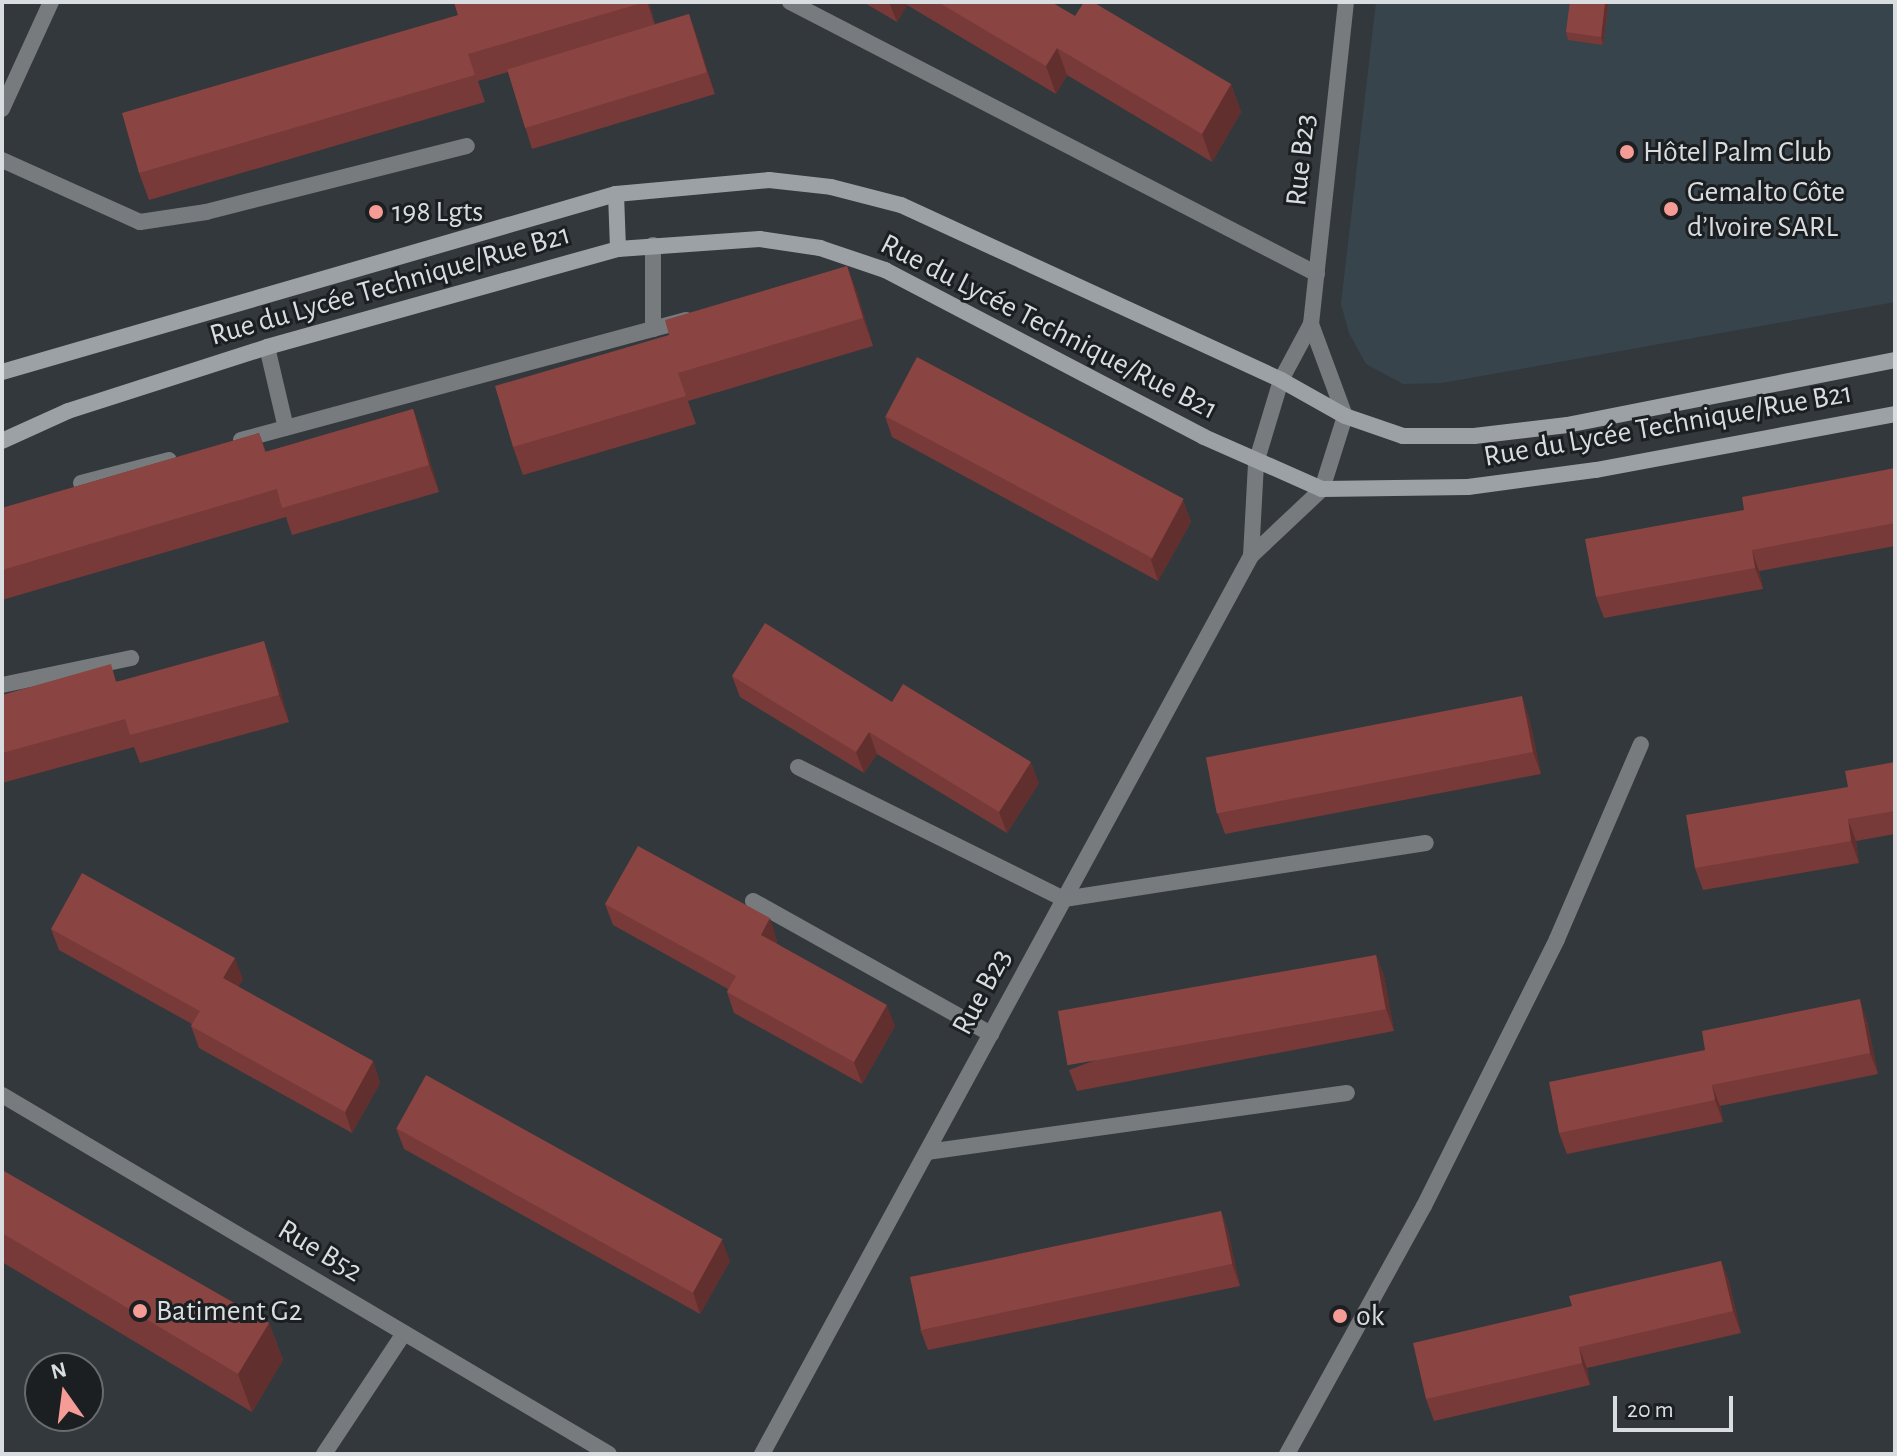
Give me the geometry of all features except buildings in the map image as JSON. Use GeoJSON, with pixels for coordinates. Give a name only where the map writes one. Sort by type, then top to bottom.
{"type":"FeatureCollection","features":[{"type":"Feature","properties":{"kind":"street"},"geometry":{"type":"LineString","coordinates":[[2,109],[51,2]]}},
{"type":"Feature","properties":{"kind":"street"},"geometry":{"type":"LineString","coordinates":[[790,2],[1317,274]]}},
{"type":"Feature","properties":{"kind":"street","name":"Rue B23"},"geometry":{"type":"LineString","coordinates":[[1311,324],[1346,2]]}},
{"type":"Feature","properties":{"kind":"street"},"geometry":{"type":"LineString","coordinates":[[2,160],[140,222],[206,212],[467,146]]}},
{"type":"Feature","properties":{"kind":"street","name":"Rue du Lycée Technique/Rue B21"},"geometry":{"type":"LineString","coordinates":[[2,372],[616,194],[769,180],[831,187],[901,205],[1281,380],[1345,416],[1403,436],[1474,436],[1567,425],[1895,360]]}},
{"type":"Feature","properties":{"kind":"street"},"geometry":{"type":"LineString","coordinates":[[616,194],[618,249]]}},
{"type":"Feature","properties":{"kind":"street","name":"Rue du Lycée Technique/Rue B21"},"geometry":{"type":"LineString","coordinates":[[2,441],[68,411],[267,347],[618,249],[760,239],[820,248],[885,270],[1256,463],[1322,489],[1468,487],[1596,470],[1895,414]]}},
{"type":"Feature","properties":{"kind":"street"},"geometry":{"type":"LineString","coordinates":[[653,245],[653,329]]}},
{"type":"Feature","properties":{"kind":"street"},"geometry":{"type":"LineString","coordinates":[[228,444],[711,313]]}},
{"type":"Feature","properties":{"kind":"street"},"geometry":{"type":"LineString","coordinates":[[1251,556],[1256,463],[1281,380],[1311,324]]}},
{"type":"Feature","properties":{"kind":"street"},"geometry":{"type":"LineString","coordinates":[[1251,556],[1322,489],[1345,416],[1311,324]]}},
{"type":"Feature","properties":{"kind":"street"},"geometry":{"type":"LineString","coordinates":[[267,347],[286,428]]}},
{"type":"Feature","properties":{"kind":"street"},"geometry":{"type":"LineString","coordinates":[[81,483],[184,456]]}},
{"type":"Feature","properties":{"kind":"street","name":"Rue B23"},"geometry":{"type":"LineString","coordinates":[[762,1454],[1251,556]]}},
{"type":"Feature","properties":{"kind":"street"},"geometry":{"type":"LineString","coordinates":[[2,685],[131,658]]}},
{"type":"Feature","properties":{"kind":"street"},"geometry":{"type":"LineString","coordinates":[[1287,1454],[1424,1206],[1557,939],[1641,744]]}},
{"type":"Feature","properties":{"kind":"street"},"geometry":{"type":"LineString","coordinates":[[798,767],[1064,899],[1426,843]]}},
{"type":"Feature","properties":{"kind":"street"},"geometry":{"type":"LineString","coordinates":[[753,901],[991,1034]]}},
{"type":"Feature","properties":{"kind":"street"},"geometry":{"type":"LineString","coordinates":[[927,1152],[1347,1093]]}},
{"type":"Feature","properties":{"kind":"street","name":"Rue B52"},"geometry":{"type":"LineString","coordinates":[[2,1095],[609,1454]]}},
{"type":"Feature","properties":{"kind":"street"},"geometry":{"type":"LineString","coordinates":[[324,1454],[404,1333]]}},
{"type":"Feature","properties":{"kind":"shaded area","name":"Hôtel Palm Club"},"geometry":{"type":"Polygon","coordinates":[[[1376,2],[1895,2],[1895,302],[1442,383],[1403,384],[1366,364],[1349,333],[1341,304],[1376,2]]]}},
{"type":"Feature","properties":{"kind":"place","name":"Hôtel Palm Club"},"geometry":{"type":"Point","coordinates":[1627,152]}},
{"type":"Feature","properties":{"kind":"place","name":"Gemalto Côte d’Ivoire SARL"},"geometry":{"type":"Point","coordinates":[1671,209]}},
{"type":"Feature","properties":{"kind":"place","name":"198 Lgts"},"geometry":{"type":"Point","coordinates":[376,212]}},
{"type":"Feature","properties":{"kind":"place","name":"Batiment G2"},"geometry":{"type":"Point","coordinates":[140,1311]}},
{"type":"Feature","properties":{"kind":"place","name":"ok"},"geometry":{"type":"Point","coordinates":[1340,1316]}}]}
